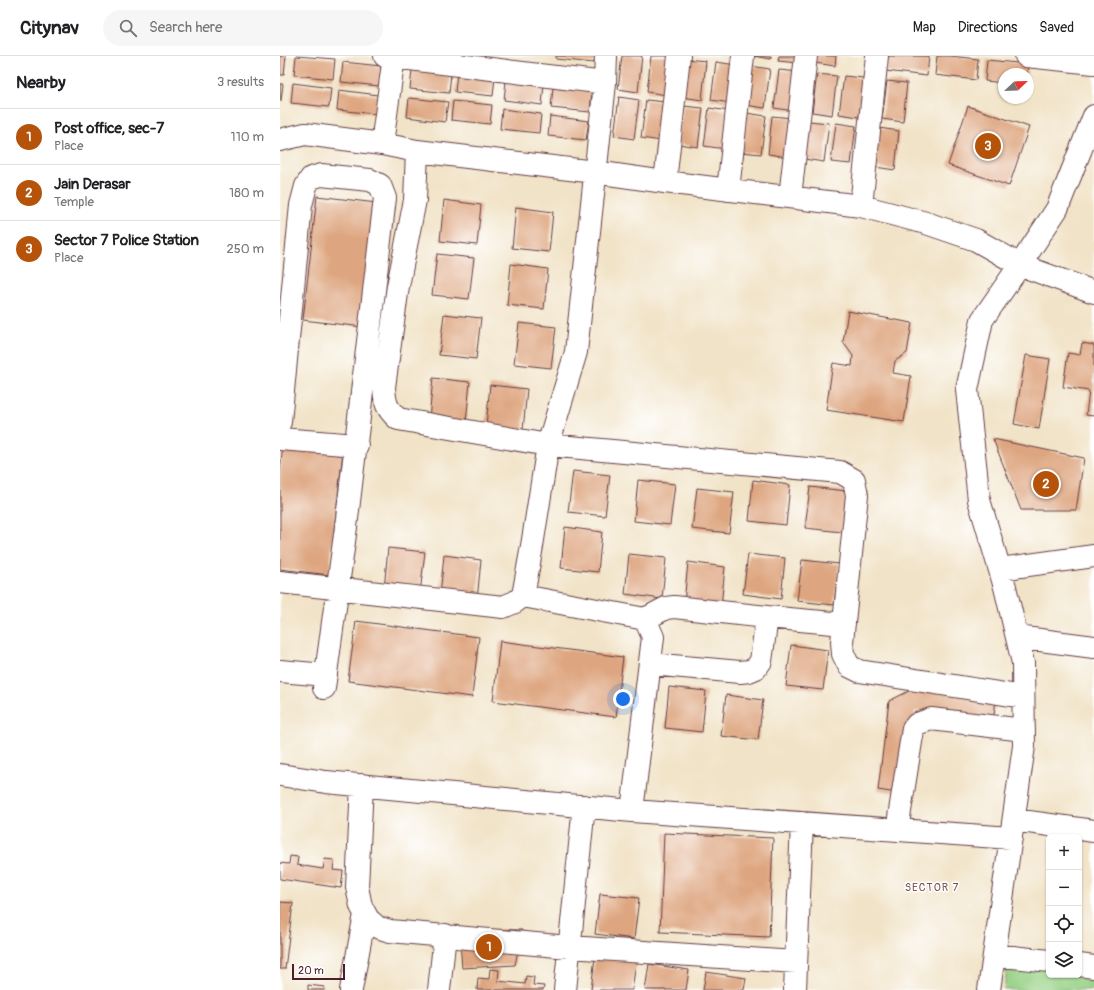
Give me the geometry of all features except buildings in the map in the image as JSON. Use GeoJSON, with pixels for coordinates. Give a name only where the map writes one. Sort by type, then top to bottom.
{"type":"FeatureCollection","features":[{"type":"Feature","properties":{"kind":"street"},"geometry":{"type":"LineString","coordinates":[[382,144],[391,56],[605,83]]}},
{"type":"Feature","properties":{"kind":"street"},"geometry":{"type":"LineString","coordinates":[[280,582],[503,607],[515,602],[522,596],[532,546],[548,445],[576,352],[605,83],[606,56]]}},
{"type":"Feature","properties":{"kind":"street"},"geometry":{"type":"LineString","coordinates":[[665,182],[679,56]]}},
{"type":"Feature","properties":{"kind":"street"},"geometry":{"type":"LineString","coordinates":[[728,190],[742,56]]}},
{"type":"Feature","properties":{"kind":"street"},"geometry":{"type":"LineString","coordinates":[[790,197],[806,56]]}},
{"type":"Feature","properties":{"kind":"street"},"geometry":{"type":"LineString","coordinates":[[861,206],[877,56]]}},
{"type":"Feature","properties":{"kind":"street"},"geometry":{"type":"LineString","coordinates":[[1035,56],[1094,63]]}},
{"type":"Feature","properties":{"kind":"street"},"geometry":{"type":"LineString","coordinates":[[989,990],[1024,746],[1023,663],[1000,569],[979,500],[966,390],[982,320],[1057,209],[1094,116]]}},
{"type":"Feature","properties":{"kind":"street"},"geometry":{"type":"LineString","coordinates":[[280,131],[382,144],[417,151],[861,206],[926,223],[976,240],[1020,265],[1094,292]]}},
{"type":"Feature","properties":{"kind":"street"},"geometry":{"type":"LineString","coordinates":[[280,140],[305,134]]}},
{"type":"Feature","properties":{"kind":"street"},"geometry":{"type":"LineString","coordinates":[[417,151],[415,200],[398,286],[384,387],[385,402],[390,412],[398,419],[548,445],[840,472],[854,480],[857,495],[842,642],[843,654],[849,666],[859,671],[1023,697]]}},
{"type":"Feature","properties":{"kind":"street"},"geometry":{"type":"LineString","coordinates":[[280,422],[301,205],[306,186],[311,178],[321,175],[370,180],[380,185],[385,198],[357,445],[339,589],[325,681],[280,671]]}},
{"type":"Feature","properties":{"kind":"street"},"geometry":{"type":"LineString","coordinates":[[280,439],[357,445]]}},
{"type":"Feature","properties":{"kind":"street"},"geometry":{"type":"LineString","coordinates":[[1000,569],[1094,556]]}},
{"type":"Feature","properties":{"kind":"street"},"geometry":{"type":"LineString","coordinates":[[522,596],[645,619],[666,608],[674,607],[844,624]]}},
{"type":"Feature","properties":{"kind":"street"},"geometry":{"type":"LineString","coordinates":[[650,664],[740,672],[749,671],[756,668],[761,661],[767,617]]}},
{"type":"Feature","properties":{"kind":"street"},"geometry":{"type":"LineString","coordinates":[[632,810],[653,637],[645,619]]}},
{"type":"Feature","properties":{"kind":"street"},"geometry":{"type":"LineString","coordinates":[[1017,637],[1094,647]]}},
{"type":"Feature","properties":{"kind":"street"},"geometry":{"type":"LineString","coordinates":[[897,830],[913,729],[917,724],[931,720],[1024,730]]}},
{"type":"Feature","properties":{"kind":"street"},"geometry":{"type":"LineString","coordinates":[[280,775],[326,782],[584,806],[897,830],[1013,829],[1094,831]]}},
{"type":"Feature","properties":{"kind":"street"},"geometry":{"type":"LineString","coordinates":[[362,785],[357,887],[361,906],[368,919],[377,927],[390,930],[569,947],[796,962]]}},
{"type":"Feature","properties":{"kind":"street"},"geometry":{"type":"LineString","coordinates":[[564,990],[584,806]]}},
{"type":"Feature","properties":{"kind":"street"},"geometry":{"type":"LineString","coordinates":[[795,990],[802,823]]}},
{"type":"Feature","properties":{"kind":"street"},"geometry":{"type":"LineString","coordinates":[[351,990],[365,914]]}},
{"type":"Feature","properties":{"kind":"street"},"geometry":{"type":"LineString","coordinates":[[439,990],[445,935]]}},
{"type":"Feature","properties":{"kind":"street"},"geometry":{"type":"LineString","coordinates":[[995,955],[1046,962]]}},
{"type":"Feature","properties":{"kind":"street"},"geometry":{"type":"LineString","coordinates":[[1082,965],[1094,967]]}},
{"type":"Feature","properties":{"kind":"green space"},"geometry":{"type":"Polygon","coordinates":[[[1008,962],[1046,967],[1046,978],[1082,978],[1082,975],[1094,973],[1094,990],[1004,990],[1008,962]]]}},
{"type":"Feature","properties":{"kind":"place","name":"Sector 7 Police Station"},"geometry":{"type":"Point","coordinates":[988,146]}},
{"type":"Feature","properties":{"kind":"place","name":"Jain Derasar"},"geometry":{"type":"Point","coordinates":[1046,484]}},
{"type":"Feature","properties":{"kind":"place","name":"Post office, sec-7"},"geometry":{"type":"Point","coordinates":[489,947]}},
{"type":"Feature","properties":{"kind":"district","name":"SECTOR 7"},"geometry":{"type":"Point","coordinates":[932,887]}}]}
